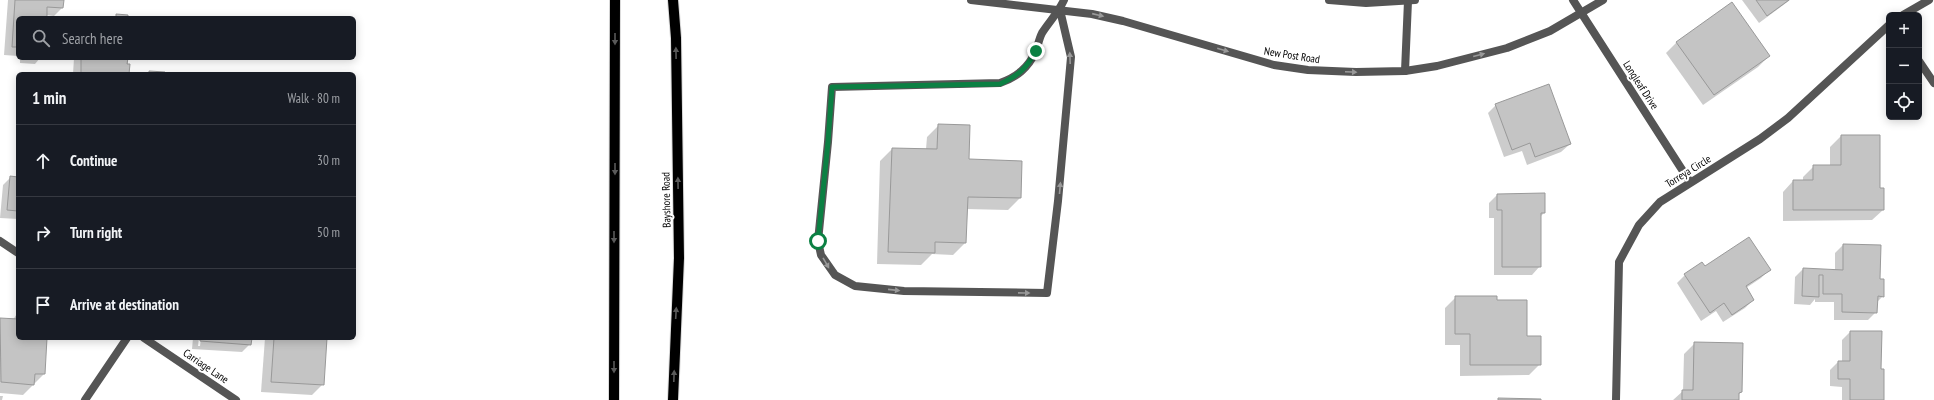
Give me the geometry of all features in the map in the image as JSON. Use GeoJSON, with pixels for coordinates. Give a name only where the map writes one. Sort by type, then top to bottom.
{"type":"FeatureCollection","features":[{"type":"Feature","properties":{"kind":"main road"},"geometry":{"type":"LineString","coordinates":[[614,400],[615,0]]}},
{"type":"Feature","properties":{"kind":"main road","name":"Bayshore Road"},"geometry":{"type":"LineString","coordinates":[[672,400],[679,258],[676,38],[673,0]]}},
{"type":"Feature","properties":{"kind":"street","name":"New Post Road"},"geometry":{"type":"LineString","coordinates":[[971,0],[1092,14],[1123,21],[1274,65],[1324,71],[1356,72],[1405,70],[1437,66],[1507,48],[1550,31],[1582,14],[1603,0]]}},
{"type":"Feature","properties":{"kind":"street"},"geometry":{"type":"LineString","coordinates":[[1060,10],[1071,57],[1058,201],[1047,294],[904,291],[855,286],[835,275],[821,255],[818,241],[832,87],[1000,84],[1014,78],[1026,67],[1036,51],[1042,34],[1060,10],[1064,0]]}},
{"type":"Feature","properties":{"kind":"street"},"geometry":{"type":"LineString","coordinates":[[1329,0],[1366,3],[1410,0],[1405,70]]}},
{"type":"Feature","properties":{"kind":"street","name":"Longleaf Drive"},"geometry":{"type":"LineString","coordinates":[[1573,0],[1690,182]]}},
{"type":"Feature","properties":{"kind":"street"},"geometry":{"type":"LineString","coordinates":[[1908,12],[1929,0]]}},
{"type":"Feature","properties":{"kind":"street","name":"Torreya Circle"},"geometry":{"type":"LineString","coordinates":[[1616,400],[1619,262],[1639,225],[1660,202],[1760,139],[1788,118],[1886,27]]}},
{"type":"Feature","properties":{"kind":"street"},"geometry":{"type":"LineString","coordinates":[[1922,65],[1934,83]]}},
{"type":"Feature","properties":{"kind":"street"},"geometry":{"type":"LineString","coordinates":[[0,241],[16,252]]}},
{"type":"Feature","properties":{"kind":"street"},"geometry":{"type":"LineString","coordinates":[[85,400],[126,340]]}},
{"type":"Feature","properties":{"kind":"street","name":"Carriage Lane"},"geometry":{"type":"LineString","coordinates":[[147,340],[236,400]]}},
{"type":"Feature","properties":{"kind":"building"},"geometry":{"type":"Polygon","coordinates":[[[15,0],[64,0],[63,8],[47,7],[47,16],[16,16],[16,47],[12,47],[15,0]]]}},
{"type":"Feature","properties":{"kind":"building"},"geometry":{"type":"Polygon","coordinates":[[[1756,0],[1789,0],[1767,16],[1756,0]]]}},
{"type":"Feature","properties":{"kind":"building"},"geometry":{"type":"Polygon","coordinates":[[[1732,2],[1770,56],[1714,95],[1676,42],[1732,2]]]}},
{"type":"Feature","properties":{"kind":"building"},"geometry":{"type":"Polygon","coordinates":[[[116,14],[128,15],[128,16],[116,16],[116,14]]]}},
{"type":"Feature","properties":{"kind":"building"},"geometry":{"type":"Polygon","coordinates":[[[81,60],[128,60],[127,64],[130,64],[129,72],[81,72],[81,60]]]}},
{"type":"Feature","properties":{"kind":"building"},"geometry":{"type":"Polygon","coordinates":[[[1549,84],[1571,144],[1535,157],[1530,143],[1512,150],[1495,104],[1549,84]]]}},
{"type":"Feature","properties":{"kind":"building"},"geometry":{"type":"Polygon","coordinates":[[[938,124],[970,125],[969,159],[1022,161],[1021,198],[968,197],[966,243],[935,242],[935,253],[888,252],[892,148],[937,149],[938,124]]]}},
{"type":"Feature","properties":{"kind":"building"},"geometry":{"type":"Polygon","coordinates":[[[1841,135],[1880,135],[1880,188],[1884,188],[1884,210],[1793,210],[1793,180],[1813,180],[1813,165],[1841,165],[1841,135]]]}},
{"type":"Feature","properties":{"kind":"building"},"geometry":{"type":"Polygon","coordinates":[[[10,176],[16,177],[16,211],[7,210],[10,176]]]}},
{"type":"Feature","properties":{"kind":"building"},"geometry":{"type":"Polygon","coordinates":[[[1545,193],[1545,213],[1541,213],[1541,267],[1502,267],[1502,210],[1497,210],[1497,194],[1545,193]]]}},
{"type":"Feature","properties":{"kind":"building"},"geometry":{"type":"Polygon","coordinates":[[[1749,237],[1771,270],[1746,286],[1754,300],[1732,315],[1724,303],[1710,313],[1684,274],[1702,262],[1705,266],[1749,237]]]}},
{"type":"Feature","properties":{"kind":"building"},"geometry":{"type":"Polygon","coordinates":[[[1843,244],[1881,245],[1880,279],[1884,279],[1884,297],[1878,296],[1877,313],[1842,312],[1842,294],[1823,294],[1823,275],[1819,275],[1819,297],[1802,296],[1803,268],[1843,270],[1843,244]]]}},
{"type":"Feature","properties":{"kind":"building"},"geometry":{"type":"Polygon","coordinates":[[[1455,296],[1497,296],[1497,300],[1527,300],[1527,336],[1541,336],[1541,365],[1470,365],[1470,334],[1455,334],[1455,296]]]}},
{"type":"Feature","properties":{"kind":"building"},"geometry":{"type":"Polygon","coordinates":[[[0,318],[16,319],[16,340],[47,340],[45,374],[35,374],[34,385],[1,382],[0,318]]]}},
{"type":"Feature","properties":{"kind":"building"},"geometry":{"type":"Polygon","coordinates":[[[1850,331],[1882,331],[1881,369],[1884,369],[1884,400],[1850,400],[1850,379],[1838,379],[1838,361],[1850,361],[1850,331]]]}},
{"type":"Feature","properties":{"kind":"building"},"geometry":{"type":"Polygon","coordinates":[[[200,340],[252,340],[251,345],[200,340]]]}},
{"type":"Feature","properties":{"kind":"building"},"geometry":{"type":"Polygon","coordinates":[[[274,340],[327,340],[324,385],[271,382],[274,340]]]}},
{"type":"Feature","properties":{"kind":"building"},"geometry":{"type":"Polygon","coordinates":[[[1694,342],[1743,343],[1742,392],[1739,393],[1739,400],[1682,400],[1682,390],[1693,390],[1694,342]]]}},
{"type":"Feature","properties":{"kind":"building"},"geometry":{"type":"Polygon","coordinates":[[[1498,398],[1541,399],[1541,400],[1498,400],[1498,398]]]}},
{"type":"Feature","properties":{"kind":"route"},"geometry":{"type":"LineString","coordinates":[[818,241],[832,87],[1000,84],[1014,78],[1026,67],[1036,51]]}}]}
